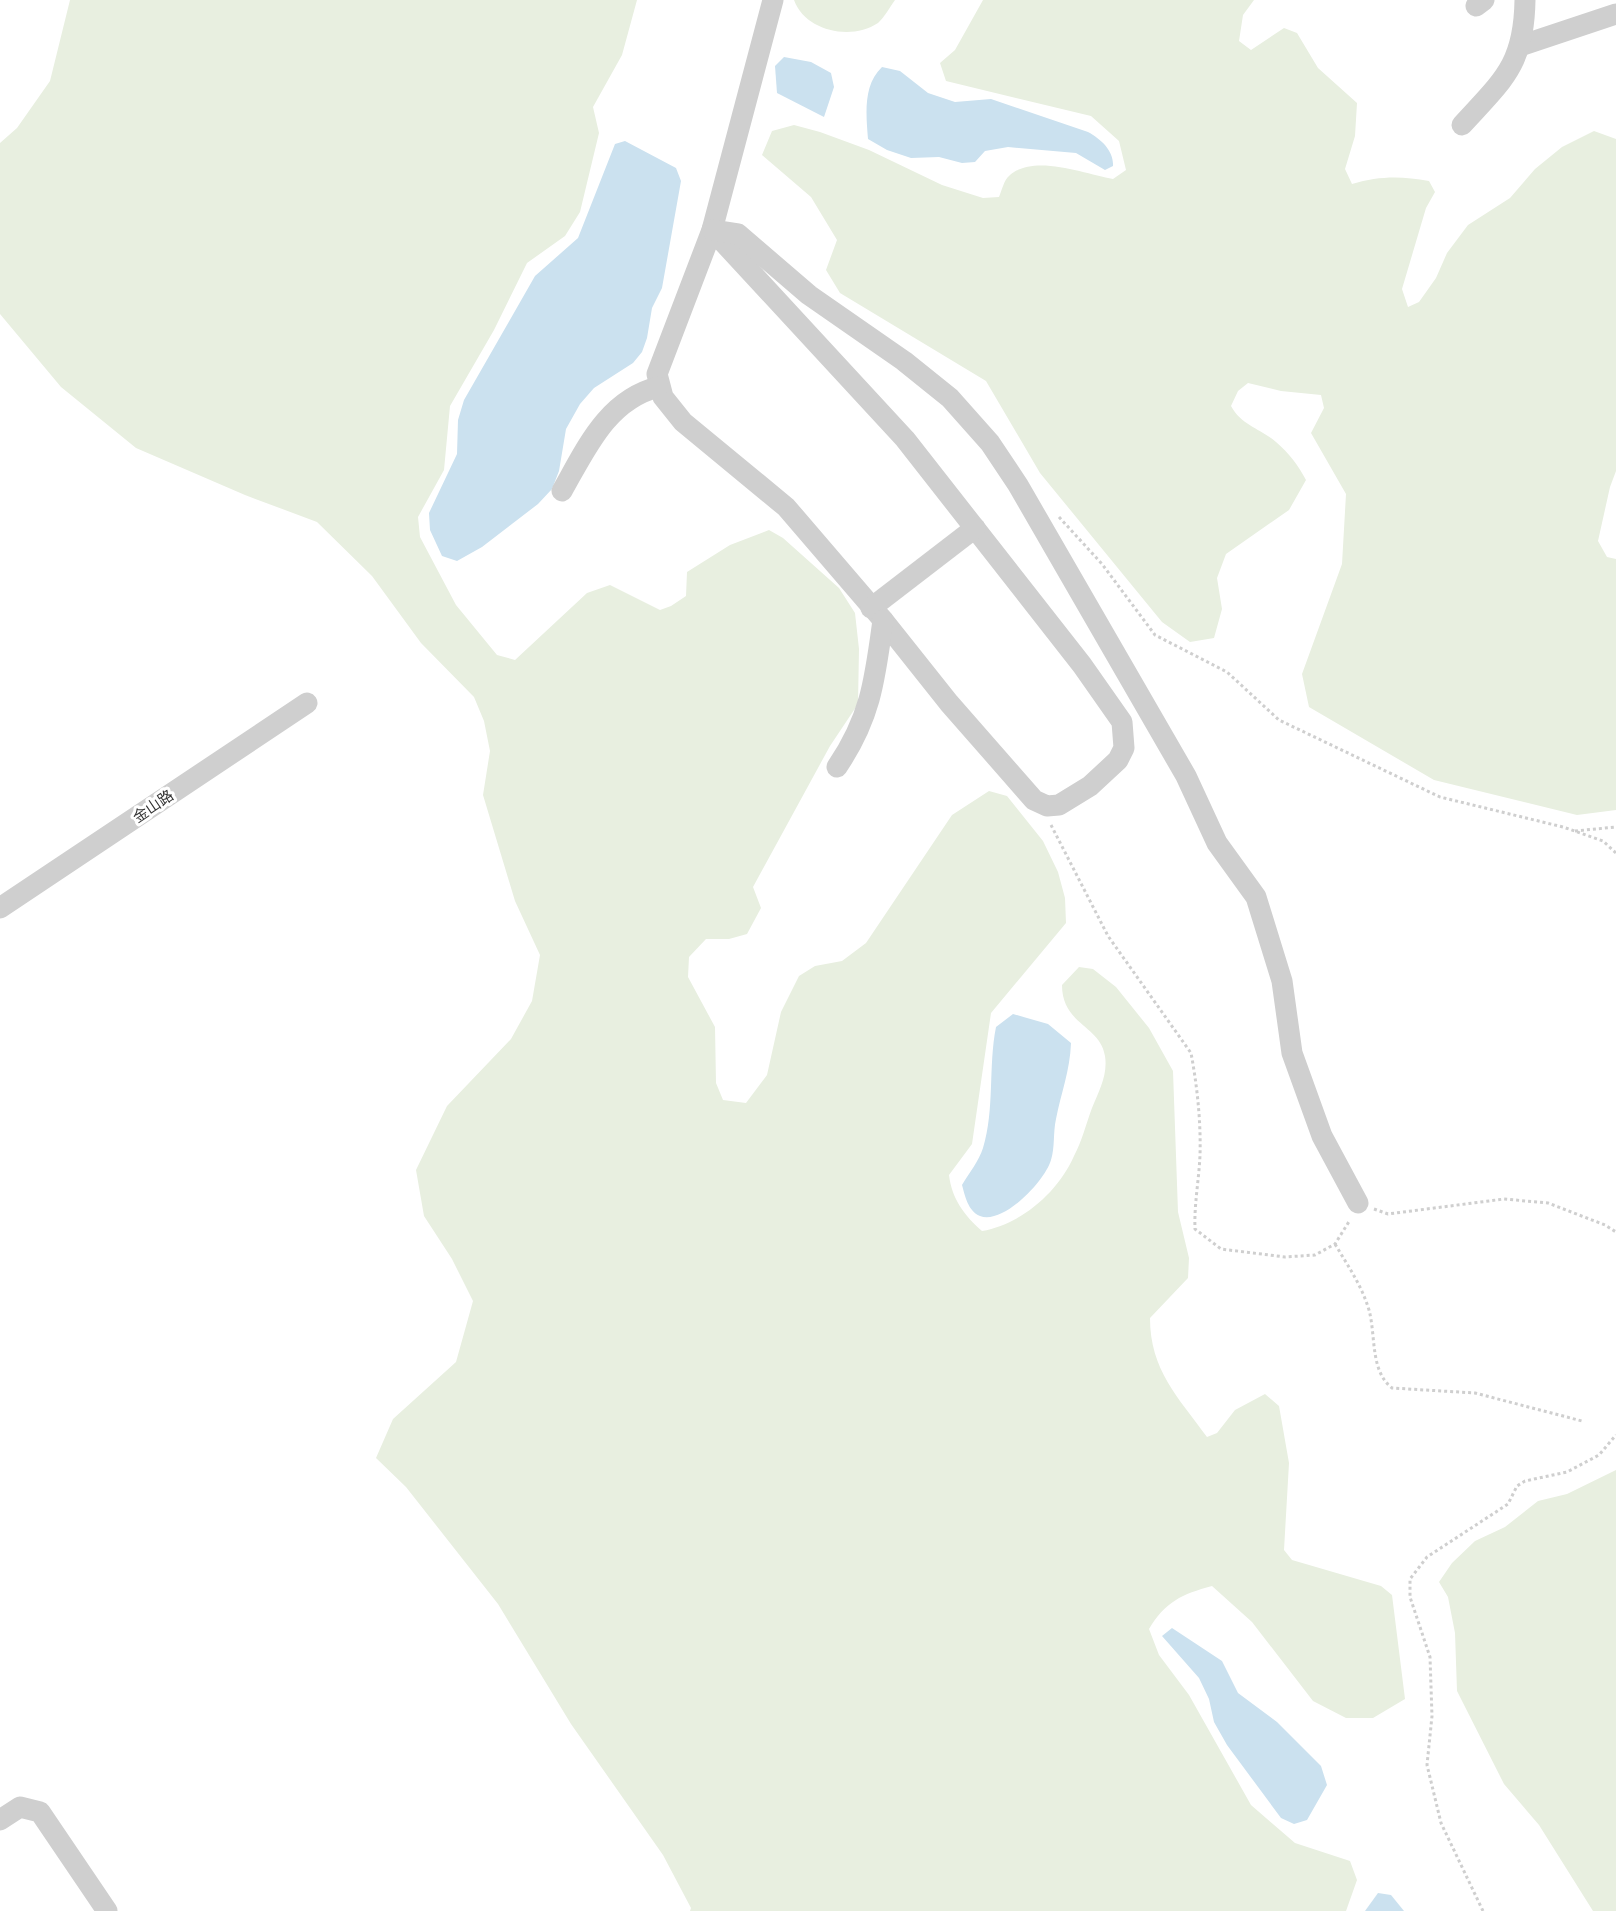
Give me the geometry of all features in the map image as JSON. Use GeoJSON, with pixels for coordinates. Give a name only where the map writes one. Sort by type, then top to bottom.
{"type":"FeatureCollection","features":[{"type":"Feature","properties":{"kind":"street"},"geometry":{"type":"LineString","coordinates":[[712,230],[905,439],[1082,665],[1122,722],[1124,748],[1118,760],[1071,800],[1047,806],[1034,800],[949,703],[786,507],[682,422],[658,387],[657,374],[712,230],[773,0]]}},
{"type":"Feature","properties":{"kind":"street"},"geometry":{"type":"LineString","coordinates":[[1462,125],[1508,75],[1520,46],[1525,0]]}},
{"type":"Feature","properties":{"kind":"street"},"geometry":{"type":"LineString","coordinates":[[1520,46],[1554,37],[1616,14]]}},
{"type":"Feature","properties":{"kind":"street"},"geometry":{"type":"LineString","coordinates":[[712,230],[738,234],[809,295],[904,361],[950,398],[990,443],[1018,484],[1186,776],[1216,843],[1256,897],[1282,981],[1292,1053],[1322,1136],[1358,1203]]}},
{"type":"Feature","properties":{"kind":"street"},"geometry":{"type":"LineString","coordinates":[[562,491],[598,428],[630,399],[658,387]]}},
{"type":"Feature","properties":{"kind":"street"},"geometry":{"type":"LineString","coordinates":[[837,768],[864,722],[872,693],[877,614],[975,528]]}},
{"type":"Feature","properties":{"kind":"street","name":"金山路"},"geometry":{"type":"LineString","coordinates":[[0,908],[307,703]]}},
{"type":"Feature","properties":{"kind":"street"},"geometry":{"type":"LineString","coordinates":[[0,1820],[20,1807],[40,1812],[107,1911]]}},
{"type":"Feature","properties":{"kind":"path"},"geometry":{"type":"LineString","coordinates":[[1058,515],[1102,564],[1155,635],[1227,672],[1279,720],[1440,797],[1574,831],[1603,841],[1616,852]]}},
{"type":"Feature","properties":{"kind":"path"},"geometry":{"type":"LineString","coordinates":[[1047,806],[1050,824],[1108,936],[1191,1053],[1195,1075],[1200,1155],[1194,1202],[1195,1229],[1221,1249],[1285,1257],[1315,1255],[1335,1244],[1358,1203],[1388,1214],[1504,1200],[1548,1203],[1605,1225],[1616,1232]]}},
{"type":"Feature","properties":{"kind":"path"},"geometry":{"type":"LineString","coordinates":[[1574,831],[1616,827]]}},
{"type":"Feature","properties":{"kind":"path"},"geometry":{"type":"LineString","coordinates":[[1335,1244],[1358,1280],[1369,1311],[1378,1370],[1383,1382],[1392,1388],[1475,1393],[1582,1421]]}},
{"type":"Feature","properties":{"kind":"path"},"geometry":{"type":"LineString","coordinates":[[1484,1911],[1441,1823],[1427,1764],[1432,1716],[1430,1657],[1410,1597],[1410,1579],[1427,1557],[1508,1504],[1517,1486],[1525,1481],[1567,1472],[1599,1455],[1616,1435]]}},
{"type":"Feature","properties":{"kind":"green space"},"geometry":{"type":"Polygon","coordinates":[[[70,0],[637,0],[622,55],[593,107],[599,133],[580,212],[565,236],[527,263],[494,330],[450,406],[444,470],[418,517],[420,537],[456,605],[497,655],[515,660],[587,593],[610,585],[660,610],[686,596],[687,572],[730,545],[769,530],[783,538],[839,588],[855,613],[859,649],[858,704],[830,746],[753,887],[761,908],[747,934],[729,939],[706,939],[689,957],[688,977],[715,1027],[716,1083],[723,1100],[746,1103],[767,1075],[781,1012],[799,976],[815,966],[842,961],[866,943],[952,815],[989,791],[1007,796],[1043,841],[1058,872],[1065,898],[1066,923],[991,1013],[972,1144],[949,1175],[953,1192],[960,1206],[982,1231],[997,1227],[1024,1214],[1048,1194],[1067,1169],[1100,1089],[1106,1063],[1102,1046],[1096,1037],[1068,1009],[1062,985],[1079,967],[1093,969],[1116,987],[1149,1028],[1173,1071],[1178,1212],[1189,1258],[1188,1278],[1150,1318],[1151,1336],[1160,1368],[1176,1395],[1207,1437],[1217,1433],[1235,1410],[1265,1394],[1279,1406],[1289,1463],[1284,1550],[1292,1560],[1381,1586],[1392,1595],[1405,1699],[1373,1718],[1346,1718],[1313,1701],[1252,1622],[1212,1586],[1175,1600],[1161,1612],[1149,1629],[1159,1655],[1189,1695],[1251,1805],[1295,1843],[1350,1861],[1357,1880],[1346,1911],[690,1911],[691,1908],[663,1855],[571,1724],[498,1604],[406,1487],[376,1458],[393,1419],[456,1362],[473,1301],[452,1259],[424,1216],[416,1170],[447,1106],[511,1039],[532,1001],[540,955],[515,901],[483,795],[490,751],[484,721],[474,697],[421,643],[372,576],[317,522],[245,495],[136,448],[61,387],[0,314],[0,143],[17,128],[50,81],[70,0]]]}},
{"type":"Feature","properties":{"kind":"green space"},"geometry":{"type":"Polygon","coordinates":[[[794,0],[895,0],[878,23],[855,31],[842,32],[818,26],[800,11],[794,0]]]}},
{"type":"Feature","properties":{"kind":"green space"},"geometry":{"type":"Polygon","coordinates":[[[983,0],[1254,0],[1243,15],[1239,41],[1251,50],[1284,28],[1297,33],[1318,68],[1357,103],[1355,136],[1345,169],[1352,184],[1381,178],[1409,178],[1429,181],[1435,192],[1426,208],[1402,289],[1408,307],[1419,302],[1436,278],[1447,253],[1468,225],[1510,198],[1535,169],[1562,147],[1594,131],[1616,139],[1616,471],[1610,487],[1598,541],[1607,557],[1616,559],[1616,810],[1577,815],[1434,780],[1309,707],[1302,674],[1342,564],[1346,494],[1311,433],[1324,408],[1321,395],[1281,391],[1248,383],[1238,391],[1231,406],[1235,413],[1281,446],[1306,480],[1289,510],[1226,554],[1217,578],[1222,609],[1214,638],[1190,642],[1162,622],[1040,473],[986,381],[840,293],[826,270],[837,240],[811,197],[762,155],[772,131],[794,125],[820,132],[869,150],[942,185],[983,198],[999,197],[1009,176],[1019,169],[1031,166],[1060,167],[1113,179],[1126,170],[1119,141],[1091,116],[946,81],[940,63],[955,50],[983,0]]]}},
{"type":"Feature","properties":{"kind":"green space"},"geometry":{"type":"Polygon","coordinates":[[[1616,1470],[1616,1911],[1593,1911],[1539,1825],[1504,1784],[1457,1691],[1455,1633],[1448,1597],[1439,1582],[1452,1563],[1475,1541],[1505,1527],[1538,1501],[1567,1494],[1616,1470]]]}},
{"type":"Feature","properties":{"kind":"water"},"geometry":{"type":"Polygon","coordinates":[[[784,57],[811,62],[831,73],[834,87],[824,117],[777,93],[775,66],[784,57]]]}},
{"type":"Feature","properties":{"kind":"water"},"geometry":{"type":"Polygon","coordinates":[[[882,67],[900,71],[928,93],[955,102],[991,99],[1088,132],[1106,146],[1113,166],[1105,170],[1076,153],[1008,147],[985,151],[975,162],[962,163],[939,157],[911,158],[887,150],[868,139],[867,129],[869,91],[876,74],[882,67]]]}},
{"type":"Feature","properties":{"kind":"water"},"geometry":{"type":"Polygon","coordinates":[[[625,141],[676,168],[681,181],[662,288],[652,308],[642,352],[633,363],[594,388],[580,404],[566,429],[559,471],[552,489],[538,504],[482,547],[457,561],[442,556],[430,530],[429,513],[457,454],[458,420],[464,400],[535,276],[578,238],[615,144],[625,141]]]}},
{"type":"Feature","properties":{"kind":"water"},"geometry":{"type":"Polygon","coordinates":[[[1013,1014],[1048,1024],[1071,1043],[1069,1063],[1055,1124],[1051,1160],[1047,1169],[1032,1189],[1011,1208],[989,1217],[980,1216],[970,1207],[962,1185],[979,1158],[987,1133],[996,1027],[1013,1014]]]}},
{"type":"Feature","properties":{"kind":"water"},"geometry":{"type":"Polygon","coordinates":[[[1172,1628],[1222,1661],[1238,1693],[1277,1722],[1321,1766],[1327,1785],[1307,1820],[1294,1824],[1281,1818],[1227,1745],[1214,1722],[1209,1699],[1199,1678],[1162,1636],[1172,1628]]]}},
{"type":"Feature","properties":{"kind":"water"},"geometry":{"type":"Polygon","coordinates":[[[1378,1893],[1391,1895],[1404,1911],[1365,1911],[1378,1893]]]}}]}
